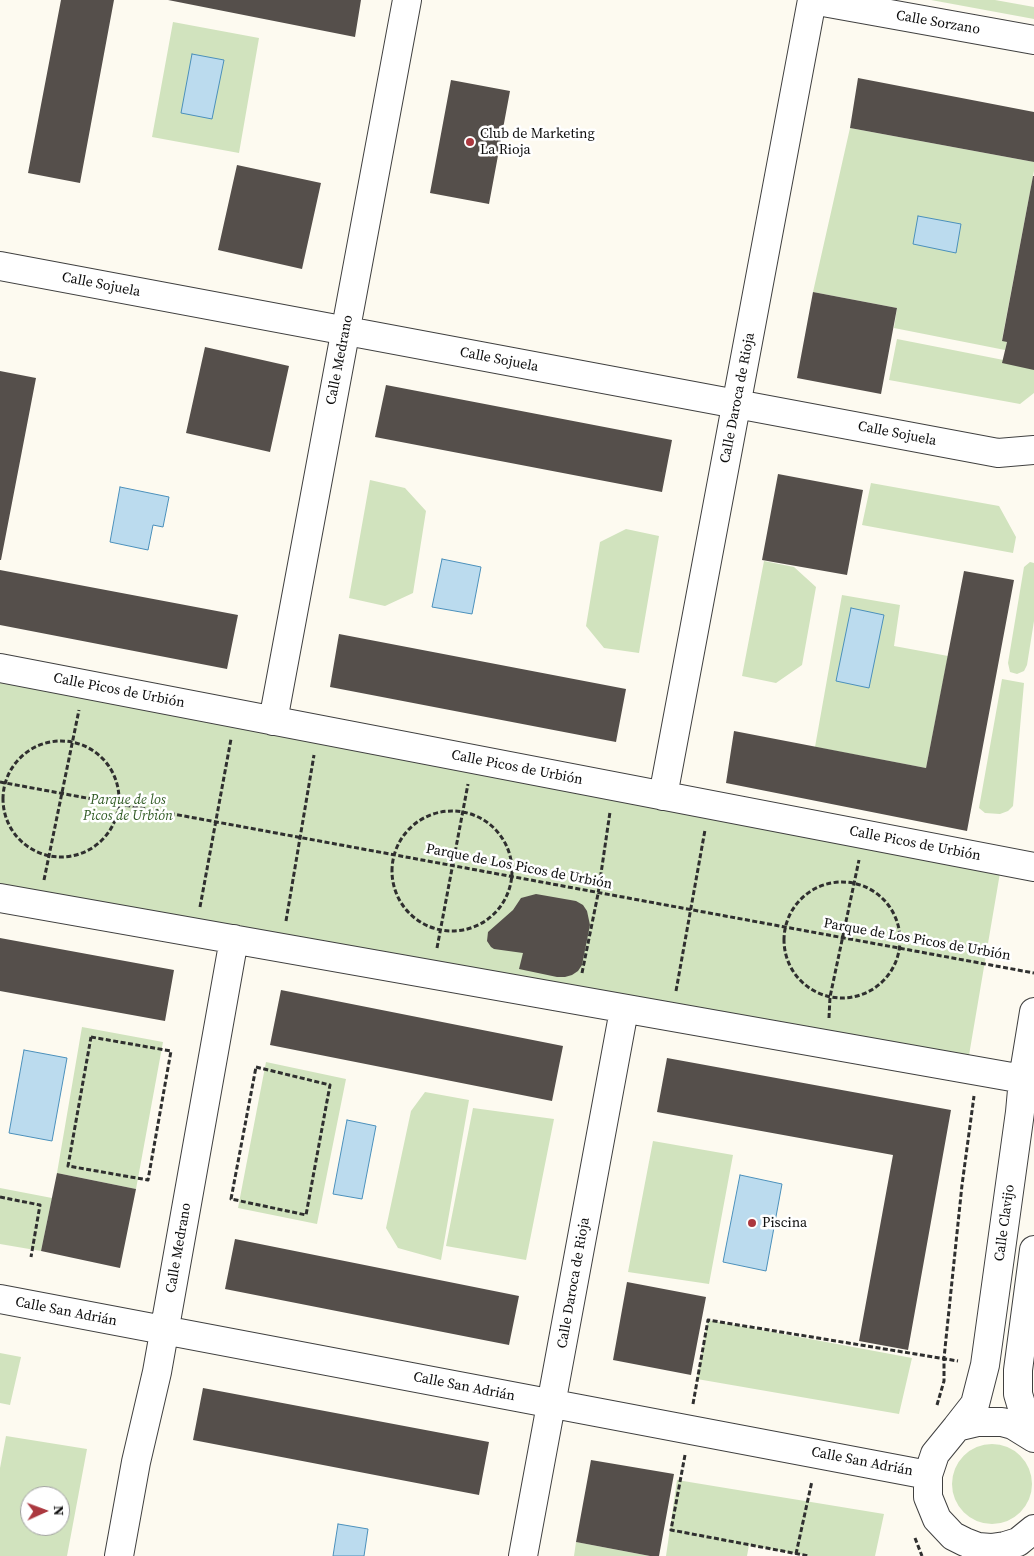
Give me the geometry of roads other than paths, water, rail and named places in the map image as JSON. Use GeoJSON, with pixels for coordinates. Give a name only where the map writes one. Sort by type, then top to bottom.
{"type":"FeatureCollection","features":[{"type":"Feature","properties":{"kind":"street","name":"Calle Medrano"},"geometry":{"type":"LineString","coordinates":[[273,721],[408,0]]}},
{"type":"Feature","properties":{"kind":"street","name":"Calle Sorzano"},"geometry":{"type":"LineString","coordinates":[[812,0],[1034,40]]}},
{"type":"Feature","properties":{"kind":"street","name":"Calle Daroca de Rioja"},"geometry":{"type":"LineString","coordinates":[[663,796],[812,0]]}},
{"type":"Feature","properties":{"kind":"street","name":"Calle Sojuela"},"geometry":{"type":"LineString","coordinates":[[0,266],[998,453],[1034,450]]}},
{"type":"Feature","properties":{"kind":"street","name":"Calle Sojuela"},"geometry":{"type":"LineString","coordinates":[[998,453],[1034,471]]}},
{"type":"Feature","properties":{"kind":"street","name":"Calle Picos de Urbión"},"geometry":{"type":"LineString","coordinates":[[0,668],[1034,867]]}},
{"type":"Feature","properties":{"kind":"street"},"geometry":{"type":"LineString","coordinates":[[0,898],[577,1000],[624,1010],[1023,1079]]}},
{"type":"Feature","properties":{"kind":"street","name":"Calle Medrano"},"geometry":{"type":"LineString","coordinates":[[119,1556],[136,1462],[164,1330],[234,939]]}},
{"type":"Feature","properties":{"kind":"street","name":"Calle Daroca de Rioja"},"geometry":{"type":"LineString","coordinates":[[523,1556],[624,1010]]}},
{"type":"Feature","properties":{"kind":"street","name":"Calle Clavijo"},"geometry":{"type":"LineString","coordinates":[[928,1474],[935,1454],[975,1404],[985,1365],[1023,1079],[1034,1012]]}},
{"type":"Feature","properties":{"kind":"street"},"geometry":{"type":"LineString","coordinates":[[1034,1250],[1018,1370],[1018,1394],[1034,1438]]}},
{"type":"Feature","properties":{"kind":"street","name":"Calle San Adrián"},"geometry":{"type":"LineString","coordinates":[[0,1299],[928,1474]]}},
{"type":"Feature","properties":{"kind":"street"},"geometry":{"type":"LineString","coordinates":[[956,1427],[978,1422],[1002,1422],[1013,1425],[1034,1438]]}},
{"type":"Feature","properties":{"kind":"street"},"geometry":{"type":"LineString","coordinates":[[928,1474],[928,1498],[937,1519],[955,1546],[971,1545],[991,1548],[1027,1540]]}},
{"type":"Feature","properties":{"kind":"water"},"geometry":{"type":"Polygon","coordinates":[[[192,54],[224,60],[212,119],[181,113],[192,54]]]}},
{"type":"Feature","properties":{"kind":"water"},"geometry":{"type":"Polygon","coordinates":[[[918,216],[961,224],[956,253],[913,244],[918,216]]]}},
{"type":"Feature","properties":{"kind":"water"},"geometry":{"type":"Polygon","coordinates":[[[120,487],[169,497],[163,527],[153,525],[148,550],[110,542],[120,487]]]}},
{"type":"Feature","properties":{"kind":"water"},"geometry":{"type":"Polygon","coordinates":[[[442,559],[481,567],[472,614],[432,607],[442,559]]]}},
{"type":"Feature","properties":{"kind":"water"},"geometry":{"type":"Polygon","coordinates":[[[851,608],[884,615],[869,688],[836,681],[851,608]]]}},
{"type":"Feature","properties":{"kind":"water"},"geometry":{"type":"Polygon","coordinates":[[[24,1050],[67,1058],[52,1141],[9,1133],[24,1050]]]}},
{"type":"Feature","properties":{"kind":"water"},"geometry":{"type":"Polygon","coordinates":[[[347,1120],[376,1126],[362,1199],[333,1194],[347,1120]]]}},
{"type":"Feature","properties":{"kind":"water","name":"Piscina"},"geometry":{"type":"Polygon","coordinates":[[[740,1175],[782,1184],[766,1271],[723,1262],[740,1175]]]}},
{"type":"Feature","properties":{"kind":"water"},"geometry":{"type":"Polygon","coordinates":[[[338,1524],[368,1529],[364,1556],[333,1556],[338,1524]]]}},
{"type":"Feature","properties":{"kind":"place","name":"Club de Marketing La Rioja"},"geometry":{"type":"Point","coordinates":[470,142]}},
{"type":"Feature","properties":{"kind":"place","name":"Piscina"},"geometry":{"type":"Point","coordinates":[752,1223]}},
{"type":"Feature","properties":{"kind":"park label","name":"Parque de los Picos de Urbión"},"geometry":{"type":"Point","coordinates":[128,808]}}]}
